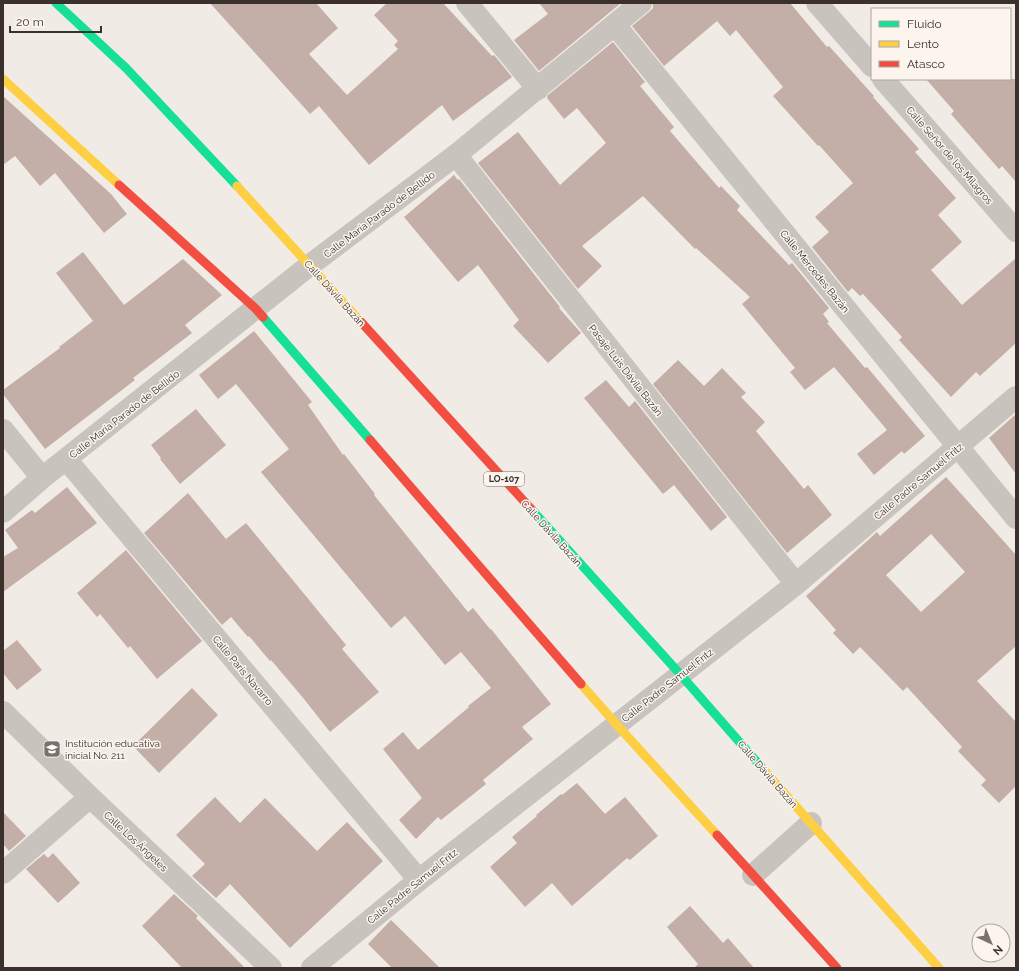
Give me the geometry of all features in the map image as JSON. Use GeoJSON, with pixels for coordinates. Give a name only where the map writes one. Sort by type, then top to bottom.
{"type":"FeatureCollection","features":[{"type":"Feature","properties":{"kind":"main road","name":"Calle Dávila Bazán"},"geometry":{"type":"LineString","coordinates":[[56,3],[126,68],[212,158],[310,265],[680,674],[939,968]]}},
{"type":"Feature","properties":{"kind":"main road"},"geometry":{"type":"LineString","coordinates":[[3,79],[256,309],[617,725],[838,968]]}},
{"type":"Feature","properties":{"kind":"street"},"geometry":{"type":"LineString","coordinates":[[467,3],[538,88]]}},
{"type":"Feature","properties":{"kind":"street","name":"Calle María Parado de Bellido"},"geometry":{"type":"LineString","coordinates":[[3,512],[42,478],[310,265],[456,155],[641,3]]}},
{"type":"Feature","properties":{"kind":"street"},"geometry":{"type":"LineString","coordinates":[[817,3],[871,65]]}},
{"type":"Feature","properties":{"kind":"street","name":"Calle Mercedes Bazán"},"geometry":{"type":"LineString","coordinates":[[615,25],[1016,518]]}},
{"type":"Feature","properties":{"kind":"street","name":"Calle Señor de los Milagros"},"geometry":{"type":"LineString","coordinates":[[884,80],[1016,232]]}},
{"type":"Feature","properties":{"kind":"street","name":"Pasaje Luis Dávila Bazán"},"geometry":{"type":"LineString","coordinates":[[456,155],[796,584]]}},
{"type":"Feature","properties":{"kind":"street","name":"Calle Padre Samuel Fritz"},"geometry":{"type":"LineString","coordinates":[[312,968],[419,880],[796,584],[1016,397]]}},
{"type":"Feature","properties":{"kind":"street"},"geometry":{"type":"LineString","coordinates":[[3,430],[42,478]]}},
{"type":"Feature","properties":{"kind":"street","name":"Calle Paris Navarro"},"geometry":{"type":"LineString","coordinates":[[66,459],[419,880]]}},
{"type":"Feature","properties":{"kind":"street","name":"Calle Los Ángeles"},"geometry":{"type":"LineString","coordinates":[[3,712],[90,797],[271,968]]}},
{"type":"Feature","properties":{"kind":"street"},"geometry":{"type":"LineString","coordinates":[[3,873],[90,797]]}},
{"type":"Feature","properties":{"kind":"street"},"geometry":{"type":"LineString","coordinates":[[753,875],[811,823]]}},
{"type":"Feature","properties":{"kind":"building"},"geometry":{"type":"Polygon","coordinates":[[[210,3],[316,3],[338,28],[309,54],[347,95],[398,49],[394,45],[398,41],[374,15],[387,3],[443,3],[492,56],[494,55],[512,77],[453,121],[442,105],[369,165],[319,106],[310,114],[210,3]]]}},
{"type":"Feature","properties":{"kind":"building"},"geometry":{"type":"Polygon","coordinates":[[[539,3],[621,3],[539,71],[514,40],[548,14],[539,3]]]}},
{"type":"Feature","properties":{"kind":"building"},"geometry":{"type":"Polygon","coordinates":[[[653,3],[790,3],[827,47],[829,46],[874,96],[873,97],[919,149],[915,152],[956,198],[938,215],[962,242],[931,270],[962,305],[1016,258],[1016,343],[980,376],[976,372],[951,397],[899,340],[902,337],[863,294],[860,296],[852,288],[848,292],[812,247],[829,232],[815,217],[853,183],[773,96],[783,87],[736,30],[730,36],[717,21],[664,66],[632,26],[653,8],[653,3]]]}},
{"type":"Feature","properties":{"kind":"building"},"geometry":{"type":"Polygon","coordinates":[[[613,42],[645,82],[640,86],[674,127],[670,131],[719,188],[721,186],[740,206],[737,210],[789,265],[792,263],[829,308],[823,314],[829,322],[827,323],[865,368],[867,367],[925,436],[904,454],[902,451],[874,475],[857,454],[887,430],[834,367],[805,390],[790,372],[795,368],[742,304],[750,297],[696,248],[695,249],[643,196],[582,246],[602,266],[578,289],[478,163],[518,132],[560,185],[606,143],[577,108],[564,119],[547,98],[548,95],[613,42]]]}},
{"type":"Feature","properties":{"kind":"building"},"geometry":{"type":"Polygon","coordinates":[[[1016,79],[1016,182],[1002,166],[999,169],[951,114],[954,111],[927,80],[1016,79]]]}},
{"type":"Feature","properties":{"kind":"building"},"geometry":{"type":"Polygon","coordinates":[[[3,96],[111,194],[127,214],[104,233],[55,173],[40,186],[15,156],[3,165],[3,96]]]}},
{"type":"Feature","properties":{"kind":"building"},"geometry":{"type":"Polygon","coordinates":[[[454,175],[458,180],[459,179],[560,307],[559,308],[581,333],[548,363],[513,326],[519,320],[478,265],[458,282],[404,217],[454,175]]]}},
{"type":"Feature","properties":{"kind":"building"},"geometry":{"type":"Polygon","coordinates":[[[83,252],[124,305],[183,259],[222,295],[185,325],[192,333],[133,378],[135,380],[45,449],[3,394],[3,390],[60,348],[59,347],[93,321],[56,273],[83,252]]]}},
{"type":"Feature","properties":{"kind":"building"},"geometry":{"type":"Polygon","coordinates":[[[254,331],[312,402],[308,405],[343,455],[344,454],[375,494],[374,495],[468,612],[473,608],[551,704],[522,727],[533,739],[483,780],[486,784],[441,820],[438,817],[416,839],[399,820],[422,798],[383,749],[403,732],[418,750],[491,688],[461,652],[445,665],[405,616],[391,628],[261,472],[289,449],[236,384],[218,399],[199,375],[254,331]]]}},
{"type":"Feature","properties":{"kind":"building"},"geometry":{"type":"Polygon","coordinates":[[[678,360],[704,386],[722,368],[746,393],[741,397],[765,422],[756,431],[804,489],[808,485],[832,515],[787,553],[653,384],[678,360]]]}},
{"type":"Feature","properties":{"kind":"building"},"geometry":{"type":"Polygon","coordinates":[[[606,380],[629,407],[635,401],[727,517],[711,531],[674,485],[663,494],[584,398],[606,380]]]}},
{"type":"Feature","properties":{"kind":"building"},"geometry":{"type":"Polygon","coordinates":[[[196,409],[226,445],[180,484],[151,445],[196,409]]]}},
{"type":"Feature","properties":{"kind":"building"},"geometry":{"type":"Polygon","coordinates":[[[1016,414],[1016,474],[989,438],[1016,414]]]}},
{"type":"Feature","properties":{"kind":"building"},"geometry":{"type":"Polygon","coordinates":[[[946,477],[1016,555],[1016,646],[977,681],[1016,722],[1016,786],[999,803],[981,785],[986,780],[958,751],[962,747],[907,687],[903,691],[860,647],[853,654],[833,633],[836,630],[806,596],[877,532],[880,536],[946,477]],[[931,534],[886,575],[921,612],[965,572],[931,534]]]}},
{"type":"Feature","properties":{"kind":"building"},"geometry":{"type":"Polygon","coordinates":[[[67,487],[97,523],[3,592],[3,557],[18,548],[5,530],[32,510],[35,513],[67,487]]]}},
{"type":"Feature","properties":{"kind":"building"},"geometry":{"type":"Polygon","coordinates":[[[188,493],[226,539],[246,523],[346,645],[342,649],[379,692],[330,732],[304,699],[249,636],[248,637],[231,617],[222,625],[144,533],[188,493]]]}},
{"type":"Feature","properties":{"kind":"building"},"geometry":{"type":"Polygon","coordinates":[[[126,550],[202,641],[157,679],[130,646],[128,648],[100,614],[97,617],[77,593],[126,550]]]}},
{"type":"Feature","properties":{"kind":"building"},"geometry":{"type":"Polygon","coordinates":[[[17,640],[42,670],[17,690],[3,673],[3,651],[17,640]]]}},
{"type":"Feature","properties":{"kind":"building"},"geometry":{"type":"Polygon","coordinates":[[[192,688],[218,715],[159,773],[133,746],[192,688]]]}},
{"type":"Feature","properties":{"kind":"building"},"geometry":{"type":"Polygon","coordinates":[[[577,783],[605,814],[625,797],[658,836],[630,860],[627,858],[572,906],[552,883],[525,907],[490,867],[517,843],[512,837],[561,794],[562,795],[577,783]]]}},
{"type":"Feature","properties":{"kind":"building"},"geometry":{"type":"Polygon","coordinates":[[[215,797],[240,823],[265,798],[317,851],[347,822],[383,861],[290,948],[230,884],[216,898],[192,876],[205,864],[176,835],[215,797]]]}},
{"type":"Feature","properties":{"kind":"building"},"geometry":{"type":"Polygon","coordinates":[[[3,812],[26,836],[9,851],[3,844],[3,812]]]}},
{"type":"Feature","properties":{"kind":"building"},"geometry":{"type":"Polygon","coordinates":[[[53,853],[80,883],[58,903],[26,869],[44,854],[48,858],[53,853]]]}},
{"type":"Feature","properties":{"kind":"building"},"geometry":{"type":"Polygon","coordinates":[[[174,894],[198,916],[196,918],[245,968],[182,968],[142,926],[174,894]]]}},
{"type":"Feature","properties":{"kind":"building"},"geometry":{"type":"Polygon","coordinates":[[[690,906],[723,943],[728,938],[754,968],[694,968],[698,964],[667,927],[690,906]]]}},
{"type":"Feature","properties":{"kind":"building"},"geometry":{"type":"Polygon","coordinates":[[[391,920],[440,968],[392,968],[368,944],[391,920]]]}},
{"type":"Feature","properties":{"kind":"traffic: fast"},"geometry":{"type":"LineString","coordinates":[[56,3],[126,68],[237,186]]}},
{"type":"Feature","properties":{"kind":"traffic: fast"},"geometry":{"type":"LineString","coordinates":[[263,317],[370,440]]}},
{"type":"Feature","properties":{"kind":"traffic: fast"},"geometry":{"type":"LineString","coordinates":[[532,510],[680,674],[763,769]]}},
{"type":"Feature","properties":{"kind":"traffic: slow"},"geometry":{"type":"LineString","coordinates":[[3,79],[119,185]]}},
{"type":"Feature","properties":{"kind":"traffic: slow"},"geometry":{"type":"LineString","coordinates":[[237,186],[361,322]]}},
{"type":"Feature","properties":{"kind":"traffic: slow"},"geometry":{"type":"LineString","coordinates":[[581,684],[717,835]]}},
{"type":"Feature","properties":{"kind":"traffic: slow"},"geometry":{"type":"LineString","coordinates":[[763,769],[939,968]]}},
{"type":"Feature","properties":{"kind":"traffic: jam"},"geometry":{"type":"LineString","coordinates":[[119,185],[263,317]]}},
{"type":"Feature","properties":{"kind":"traffic: jam"},"geometry":{"type":"LineString","coordinates":[[361,322],[532,510]]}},
{"type":"Feature","properties":{"kind":"traffic: jam"},"geometry":{"type":"LineString","coordinates":[[370,440],[581,684]]}},
{"type":"Feature","properties":{"kind":"traffic: jam"},"geometry":{"type":"LineString","coordinates":[[717,835],[837,968]]}},
{"type":"Feature","properties":{"kind":"place","name":"Institución educativa inicial No. 211"},"geometry":{"type":"Point","coordinates":[52,749]}}]}
